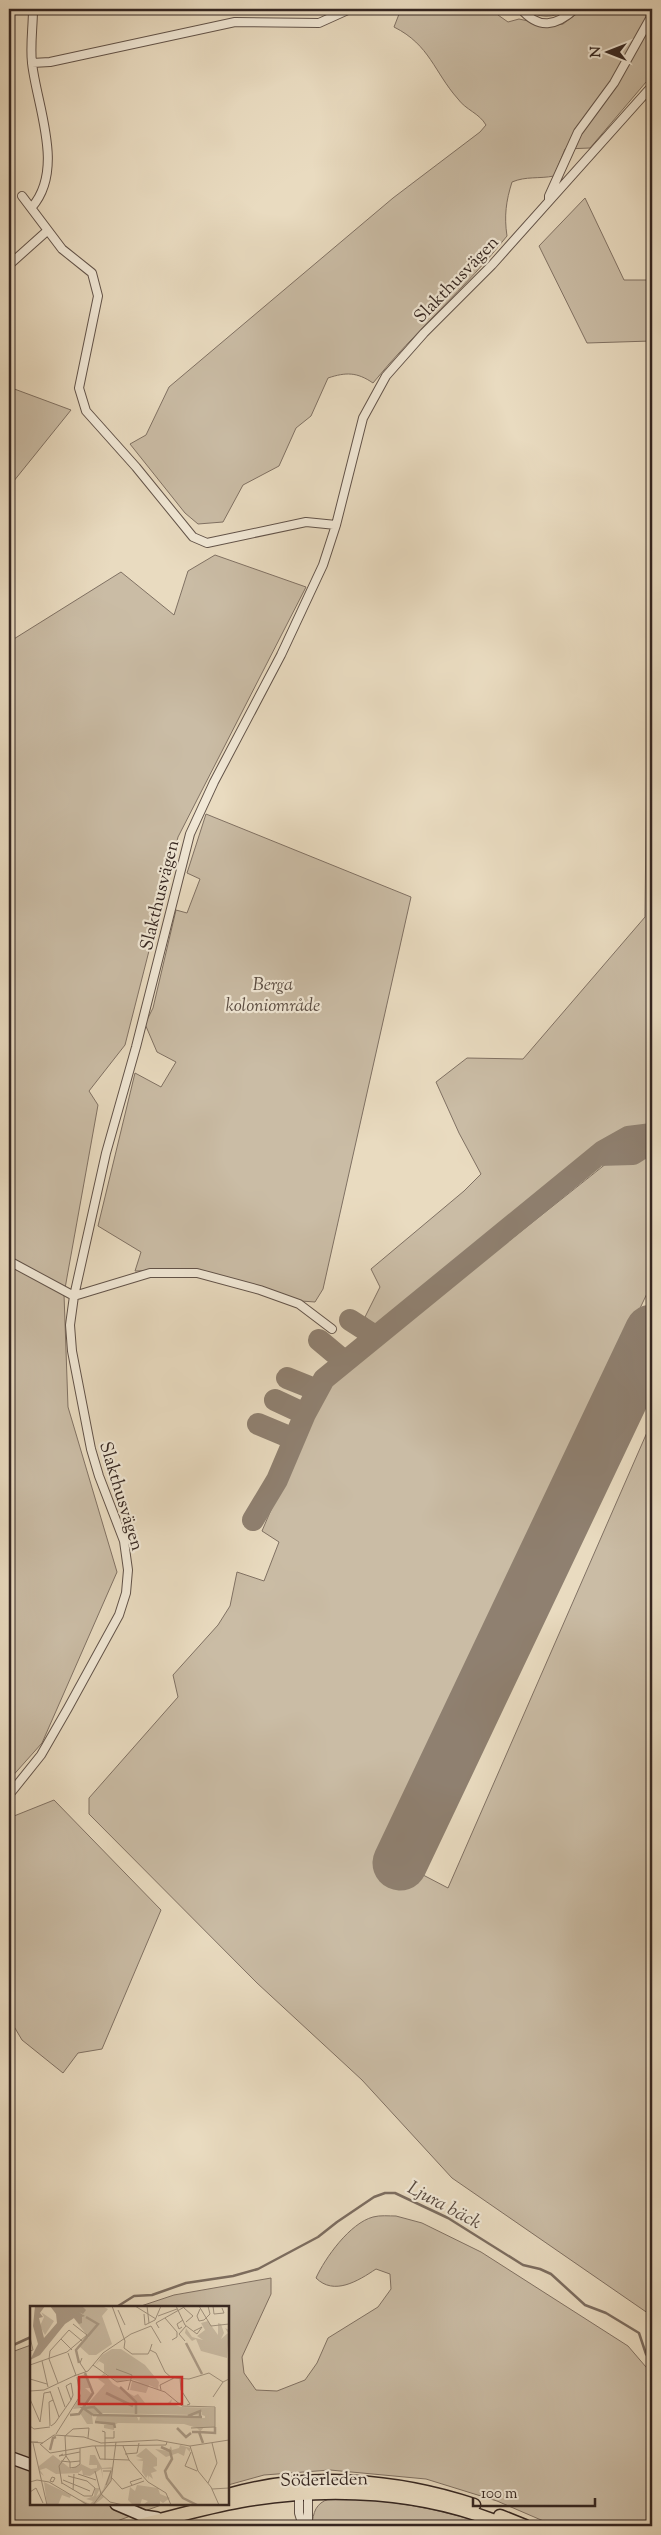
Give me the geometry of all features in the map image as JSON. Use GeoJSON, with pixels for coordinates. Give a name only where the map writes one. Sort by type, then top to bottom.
{"type":"FeatureCollection","features":[{"type":"Feature","properties":{"kind":"main road"},"geometry":{"type":"LineString","coordinates":[[9,2457],[30,2465]]}},
{"type":"Feature","properties":{"kind":"main road","name":"Söderleden"},"geometry":{"type":"LineString","coordinates":[[229,2504],[304,2490],[375,2483],[416,2489],[451,2497],[525,2526]]}},
{"type":"Feature","properties":{"kind":"main road","name":"Söderleden"},"geometry":{"type":"LineString","coordinates":[[229,2495],[265,2487],[416,2499],[463,2510],[507,2526]]}},
{"type":"Feature","properties":{"kind":"main road"},"geometry":{"type":"LineString","coordinates":[[118,2505],[144,2516],[158,2518]]}},
{"type":"Feature","properties":{"kind":"main road","name":"Söderleden"},"geometry":{"type":"LineString","coordinates":[[139,2526],[193,2505]]}},
{"type":"Feature","properties":{"kind":"main road","name":"Söderleden"},"geometry":{"type":"LineString","coordinates":[[139,2526],[224,2505]]}},
{"type":"Feature","properties":{"kind":"street"},"geometry":{"type":"LineString","coordinates":[[32,207],[44,189],[48,162],[32,63],[33,9]]}},
{"type":"Feature","properties":{"kind":"street"},"geometry":{"type":"LineString","coordinates":[[32,63],[50,62],[235,22],[319,23],[350,9]]}},
{"type":"Feature","properties":{"kind":"street"},"geometry":{"type":"LineString","coordinates":[[521,9],[533,21],[547,23],[560,20],[575,9]]}},
{"type":"Feature","properties":{"kind":"street"},"geometry":{"type":"LineString","coordinates":[[549,202],[549,196],[578,132],[614,83],[652,15]]}},
{"type":"Feature","properties":{"kind":"street","name":"Slakthusvägen"},"geometry":{"type":"LineString","coordinates":[[9,1795],[41,1755],[55,1732],[119,1615],[126,1593],[128,1570],[124,1541],[90,1449],[72,1351],[70,1325],[74,1296],[106,1153],[138,1038],[190,834],[214,782],[281,656],[323,565],[336,524],[363,418],[386,376],[549,202],[652,86]]}},
{"type":"Feature","properties":{"kind":"street"},"geometry":{"type":"LineString","coordinates":[[22,196],[62,249],[92,273],[98,296],[79,388],[86,411],[136,467],[193,537],[207,542],[306,522],[336,524]]}},
{"type":"Feature","properties":{"kind":"street"},"geometry":{"type":"LineString","coordinates":[[9,265],[47,231]]}},
{"type":"Feature","properties":{"kind":"street"},"geometry":{"type":"LineString","coordinates":[[9,1261],[74,1296],[150,1273],[197,1274],[260,1290],[299,1304],[332,1329]]}},
{"type":"Feature","properties":{"kind":"street"},"geometry":{"type":"LineString","coordinates":[[303,2526],[304,2490]]}},
{"type":"Feature","properties":{"kind":"street"},"geometry":{"type":"LineString","coordinates":[[304,2490],[308,2526]]}},
{"type":"Feature","properties":{"kind":"green space"},"geometry":{"type":"Polygon","coordinates":[[[401,9],[501,9],[498,15],[508,22],[519,19],[551,26],[563,24],[583,9],[604,9],[607,12],[619,9],[646,10],[652,18],[652,75],[590,148],[565,149],[554,176],[522,179],[512,182],[506,209],[507,236],[475,274],[406,345],[373,383],[351,374],[328,378],[311,416],[296,428],[279,466],[243,485],[223,522],[198,524],[185,513],[130,444],[146,435],[169,387],[393,198],[480,132],[486,125],[480,117],[458,99],[416,42],[394,27],[401,9]]]}},
{"type":"Feature","properties":{"kind":"green space"},"geometry":{"type":"Polygon","coordinates":[[[525,9],[567,9],[552,16],[540,16],[525,9]]]}},
{"type":"Feature","properties":{"kind":"green space"},"geometry":{"type":"Polygon","coordinates":[[[585,198],[624,280],[652,280],[652,1126],[626,1129],[577,1165],[392,1312],[378,1327],[365,1317],[380,1287],[371,1269],[464,1191],[481,1174],[459,1133],[436,1082],[467,1058],[523,1059],[645,917],[651,341],[587,343],[539,246],[585,198]]]}},
{"type":"Feature","properties":{"kind":"green space"},"geometry":{"type":"Polygon","coordinates":[[[9,387],[71,410],[9,487],[9,387]]]}},
{"type":"Feature","properties":{"kind":"green space"},"geometry":{"type":"Polygon","coordinates":[[[215,555],[306,587],[178,837],[125,1045],[89,1091],[98,1105],[64,1294],[68,1407],[117,1572],[42,1743],[9,1780],[9,642],[121,572],[174,615],[188,571],[215,555]]]}},
{"type":"Feature","properties":{"kind":"green space","name":"Berga koloniområde"},"geometry":{"type":"Polygon","coordinates":[[[206,814],[411,897],[323,1289],[315,1302],[301,1301],[189,1270],[135,1271],[141,1252],[98,1226],[135,1073],[161,1087],[176,1062],[157,1052],[145,1024],[153,1008],[176,910],[187,913],[200,879],[187,873],[206,814]]]}},
{"type":"Feature","properties":{"kind":"green space"},"geometry":{"type":"Polygon","coordinates":[[[652,1149],[652,1283],[381,1853],[448,1888],[652,1421],[652,2316],[452,2178],[362,2080],[257,1983],[89,1814],[89,1798],[178,1697],[173,1675],[218,1625],[230,1606],[237,1572],[264,1581],[279,1542],[262,1531],[314,1409],[334,1380],[607,1163],[635,1160],[652,1149]]]}},
{"type":"Feature","properties":{"kind":"green space"},"geometry":{"type":"Polygon","coordinates":[[[54,1800],[161,1910],[102,2049],[78,2053],[63,2073],[22,2040],[9,2018],[9,1818],[54,1800]]]}},
{"type":"Feature","properties":{"kind":"green space"},"geometry":{"type":"Polygon","coordinates":[[[382,2216],[396,2216],[422,2223],[481,2252],[628,2346],[652,2374],[652,2526],[555,2526],[497,2501],[426,2479],[330,2470],[264,2475],[229,2485],[229,2306],[141,2306],[174,2295],[271,2278],[271,2294],[242,2357],[244,2373],[256,2390],[277,2391],[305,2380],[317,2363],[328,2338],[378,2307],[391,2289],[390,2274],[376,2269],[346,2285],[330,2286],[316,2278],[332,2251],[347,2234],[364,2221],[382,2216]]]}},
{"type":"Feature","properties":{"kind":"green space"},"geometry":{"type":"Polygon","coordinates":[[[30,2345],[30,2505],[161,2505],[103,2526],[9,2526],[9,2353],[30,2345]]]}},
{"type":"Feature","properties":{"kind":"green space"},"geometry":{"type":"Polygon","coordinates":[[[329,2499],[372,2500],[413,2506],[453,2514],[494,2526],[312,2526],[316,2509],[321,2503],[329,2499]]]}},
{"type":"Feature","properties":{"kind":"waterway","name":"Ljura bäck"},"geometry":{"type":"LineString","coordinates":[[118,2306],[134,2296],[152,2295],[186,2283],[233,2276],[258,2269],[318,2237],[374,2197],[385,2193],[395,2193],[448,2218],[523,2265],[551,2274],[585,2305],[606,2313],[639,2333],[646,2354],[652,2363]]}},
{"type":"Feature","properties":{"kind":"waterway","name":"Ljura bäck"},"geometry":{"type":"LineString","coordinates":[[9,2347],[30,2337]]}},
{"type":"Feature","properties":{"kind":"taxiway"},"geometry":{"type":"LineString","coordinates":[[253,1520],[277,1480],[305,1414],[324,1379],[603,1151],[628,1137],[652,1134]]}},
{"type":"Feature","properties":{"kind":"taxiway"},"geometry":{"type":"LineString","coordinates":[[598,1155],[633,1154],[652,1142]]}},
{"type":"Feature","properties":{"kind":"taxiway"},"geometry":{"type":"LineString","coordinates":[[350,1320],[375,1336]]}},
{"type":"Feature","properties":{"kind":"taxiway"},"geometry":{"type":"LineString","coordinates":[[319,1340],[344,1361]]}},
{"type":"Feature","properties":{"kind":"taxiway"},"geometry":{"type":"LineString","coordinates":[[287,1378],[317,1390]]}},
{"type":"Feature","properties":{"kind":"taxiway"},"geometry":{"type":"LineString","coordinates":[[275,1400],[305,1414]]}},
{"type":"Feature","properties":{"kind":"taxiway"},"geometry":{"type":"LineString","coordinates":[[258,1424],[294,1439]]}},
{"type":"Feature","properties":{"kind":"runway"},"geometry":{"type":"LineString","coordinates":[[400,1863],[652,1332]]}}]}
